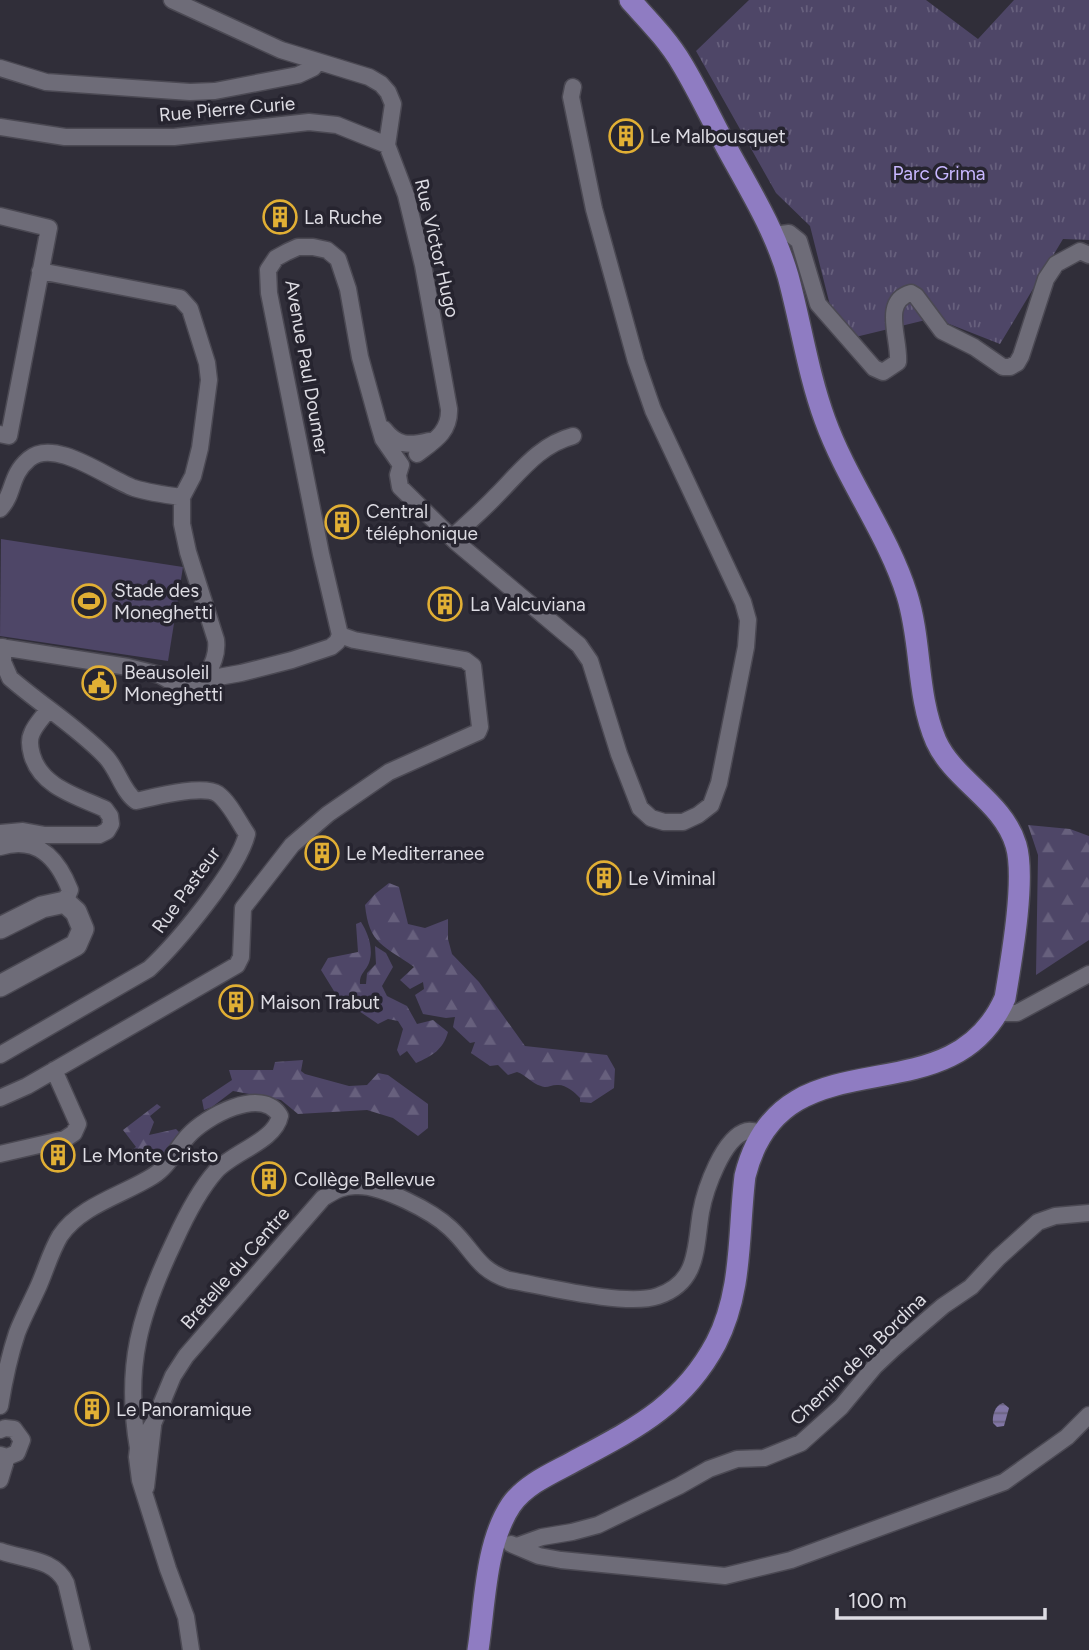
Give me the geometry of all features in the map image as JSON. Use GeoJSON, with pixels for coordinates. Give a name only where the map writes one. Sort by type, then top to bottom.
{"type":"FeatureCollection","features":[{"type":"Feature","properties":{"kind":"main road"},"geometry":{"type":"LineString","coordinates":[[478,1650],[495,1540],[512,1504],[538,1481],[649,1420],[685,1387],[705,1362],[727,1318],[734,1293],[743,1194],[749,1160],[763,1133],[793,1102],[827,1086],[930,1066],[971,1045],[987,1029],[1002,1005],[1019,865],[1016,845],[1008,825],[954,767],[937,743],[921,685],[916,628],[907,593],[825,421],[788,276],[774,235],[681,62],[658,29],[630,1]]}},
{"type":"Feature","properties":{"kind":"street","name":"Rue Victor Hugo"},"geometry":{"type":"LineString","coordinates":[[172,0],[281,50],[369,77],[388,92],[393,104],[391,133],[387,145],[406,195],[420,254],[450,420],[438,439],[405,453]]}},
{"type":"Feature","properties":{"kind":"street"},"geometry":{"type":"LineString","coordinates":[[0,68],[46,82],[190,92],[215,91],[298,75],[317,63]]}},
{"type":"Feature","properties":{"kind":"street","name":"Avenue Paul Doumer"},"geometry":{"type":"LineString","coordinates":[[340,635],[321,554],[269,293],[268,270],[276,258],[299,247],[327,250],[338,259],[348,289],[360,357],[383,439],[405,453],[398,475],[400,487],[452,538],[579,645],[590,661],[623,767],[640,808],[651,818],[664,822],[683,822],[711,805],[719,783],[746,647],[748,620],[743,602],[653,411],[636,361],[594,209],[571,97],[573,87]]}},
{"type":"Feature","properties":{"kind":"street","name":"Rue Pierre Curie"},"geometry":{"type":"LineString","coordinates":[[0,127],[65,137],[174,137],[309,122],[337,125],[387,145]]}},
{"type":"Feature","properties":{"kind":"street"},"geometry":{"type":"LineString","coordinates":[[0,216],[49,228],[9,436],[0,434]]}},
{"type":"Feature","properties":{"kind":"street"},"geometry":{"type":"LineString","coordinates":[[774,235],[789,233],[799,242],[818,304],[874,368],[883,372],[898,362],[899,349],[893,309],[903,295],[911,293],[942,331],[974,347],[1003,367],[1010,367],[1017,363],[1021,356],[1046,279],[1056,264],[1080,251],[1089,255]]}},
{"type":"Feature","properties":{"kind":"street"},"geometry":{"type":"LineString","coordinates":[[40,271],[180,298],[190,309],[207,362],[209,380],[200,448],[193,476],[182,497],[183,534],[216,640],[214,663],[204,680]]}},
{"type":"Feature","properties":{"kind":"street"},"geometry":{"type":"LineString","coordinates":[[452,538],[535,456],[550,444],[573,436]]}},
{"type":"Feature","properties":{"kind":"street"},"geometry":{"type":"LineString","coordinates":[[0,509],[21,467],[32,456],[41,453],[66,456],[131,487],[182,497]]}},
{"type":"Feature","properties":{"kind":"street"},"geometry":{"type":"LineString","coordinates":[[0,833],[23,831],[45,835],[99,835],[107,831],[111,824],[105,809],[54,785],[40,773],[31,752],[30,741],[32,732],[48,710],[10,678],[1,647],[128,667],[160,675],[174,683],[234,674],[326,649],[337,642],[340,635],[354,640],[453,657],[465,660],[473,666],[480,727],[478,732],[401,765],[343,802],[292,845],[243,908],[241,957],[237,965],[27,1086],[0,1098]]}},
{"type":"Feature","properties":{"kind":"street"},"geometry":{"type":"LineString","coordinates":[[217,650],[225,665],[234,674]]}},
{"type":"Feature","properties":{"kind":"street","name":"Rue Pasteur"},"geometry":{"type":"LineString","coordinates":[[0,1055],[149,969],[158,961],[217,887],[244,846],[247,834],[224,799],[214,791],[198,790],[136,801],[129,796],[118,772],[103,754],[48,710]]}},
{"type":"Feature","properties":{"kind":"street"},"geometry":{"type":"LineString","coordinates":[[0,847],[23,843],[40,847],[66,879],[70,890],[65,902]]}},
{"type":"Feature","properties":{"kind":"street"},"geometry":{"type":"LineString","coordinates":[[0,928],[43,907],[65,902]]}},
{"type":"Feature","properties":{"kind":"street"},"geometry":{"type":"LineString","coordinates":[[0,986],[76,945],[83,929],[76,912],[65,902]]}},
{"type":"Feature","properties":{"kind":"street"},"geometry":{"type":"LineString","coordinates":[[1002,1005],[1017,1013],[1089,974]]}},
{"type":"Feature","properties":{"kind":"street"},"geometry":{"type":"LineString","coordinates":[[0,1154],[65,1139],[75,1133],[77,1119],[54,1070]]}},
{"type":"Feature","properties":{"kind":"street"},"geometry":{"type":"LineString","coordinates":[[0,1406],[8,1361],[18,1331],[55,1245],[69,1224],[87,1211],[155,1175],[197,1127],[250,1102],[262,1103],[277,1111],[280,1116],[276,1128],[216,1171],[186,1217],[155,1283],[138,1336],[132,1382],[133,1422],[140,1480],[186,1617],[191,1650]]}},
{"type":"Feature","properties":{"kind":"street","name":"Bretelle du Centre"},"geometry":{"type":"LineString","coordinates":[[153,1424],[173,1376],[186,1356],[323,1198],[339,1188],[356,1185],[374,1187],[438,1218],[462,1240],[481,1267],[495,1276],[629,1301],[654,1298],[670,1291],[684,1279],[697,1249],[701,1211],[724,1149],[739,1135],[750,1130],[763,1133]]}},
{"type":"Feature","properties":{"kind":"street"},"geometry":{"type":"LineString","coordinates":[[718,1165],[730,1159],[749,1160]]}},
{"type":"Feature","properties":{"kind":"street","name":"Chemin de la Bordina"},"geometry":{"type":"LineString","coordinates":[[517,1546],[542,1537],[598,1525],[709,1469],[737,1460],[764,1458],[801,1443],[841,1407],[893,1349],[943,1306],[971,1287],[1038,1222],[1055,1216],[1089,1213]]}},
{"type":"Feature","properties":{"kind":"street"},"geometry":{"type":"LineString","coordinates":[[495,1540],[539,1556],[561,1560],[725,1576],[791,1560],[1004,1482],[1067,1437],[1089,1415]]}},
{"type":"Feature","properties":{"kind":"street"},"geometry":{"type":"LineString","coordinates":[[133,1422],[137,1427],[143,1428],[153,1424]]}},
{"type":"Feature","properties":{"kind":"street"},"geometry":{"type":"LineString","coordinates":[[138,1448],[153,1424]]}},
{"type":"Feature","properties":{"kind":"street"},"geometry":{"type":"LineString","coordinates":[[145,1491],[153,1424]]}},
{"type":"Feature","properties":{"kind":"street"},"geometry":{"type":"LineString","coordinates":[[0,1428],[14,1429],[22,1440],[17,1453],[4,1456],[0,1480]]}},
{"type":"Feature","properties":{"kind":"street"},"geometry":{"type":"LineString","coordinates":[[0,1550],[44,1563],[61,1574],[82,1650]]}},
{"type":"Feature","properties":{"kind":"green space","name":"Parc Grima"},"geometry":{"type":"Polygon","coordinates":[[[749,0],[926,0],[978,39],[1014,0],[1089,0],[1089,240],[1063,239],[1000,344],[934,318],[839,341],[810,226],[776,193],[696,51],[749,0]]]}},
{"type":"Feature","properties":{"kind":"green space","name":"Stade des Moneghetti"},"geometry":{"type":"Polygon","coordinates":[[[1,539],[183,567],[168,661],[0,636],[1,539]]]}},
{"type":"Feature","properties":{"kind":"green space"},"geometry":{"type":"Polygon","coordinates":[[[1028,825],[1070,829],[1089,836],[1089,940],[1036,975],[1038,855],[1028,825]]]}},
{"type":"Feature","properties":{"kind":"green space"},"geometry":{"type":"Polygon","coordinates":[[[389,883],[399,887],[408,924],[425,928],[448,919],[448,939],[452,954],[479,982],[525,1046],[607,1055],[615,1069],[614,1088],[591,1103],[580,1102],[578,1096],[563,1086],[543,1087],[517,1072],[508,1075],[498,1065],[490,1066],[471,1053],[475,1042],[470,1043],[453,1027],[455,1017],[423,1014],[415,995],[424,989],[423,982],[410,989],[400,980],[414,967],[380,943],[367,918],[365,905],[389,883]]]}},
{"type":"Feature","properties":{"kind":"green space"},"geometry":{"type":"Polygon","coordinates":[[[361,922],[368,936],[371,952],[360,984],[366,984],[367,973],[376,964],[375,946],[386,953],[393,967],[382,986],[387,996],[407,1006],[417,1024],[433,1020],[448,1032],[436,1052],[416,1063],[407,1051],[400,1056],[397,1050],[403,1029],[398,1021],[388,1019],[378,1024],[337,996],[321,970],[328,958],[358,952],[356,924],[361,922]]]}},
{"type":"Feature","properties":{"kind":"green space"},"geometry":{"type":"Polygon","coordinates":[[[303,1060],[301,1071],[305,1074],[349,1086],[367,1085],[378,1073],[388,1075],[428,1104],[428,1128],[418,1136],[393,1118],[367,1110],[298,1114],[281,1100],[233,1091],[204,1110],[202,1100],[232,1080],[229,1070],[273,1070],[275,1062],[303,1060]]]}},
{"type":"Feature","properties":{"kind":"green space"},"geometry":{"type":"Polygon","coordinates":[[[157,1104],[161,1107],[150,1116],[154,1122],[149,1135],[176,1129],[182,1135],[165,1159],[146,1151],[134,1160],[128,1153],[136,1147],[123,1130],[157,1104]]]}},
{"type":"Feature","properties":{"kind":"shaded area"},"geometry":{"type":"Polygon","coordinates":[[[1003,1403],[1009,1408],[1004,1426],[997,1427],[993,1423],[994,1414],[996,1408],[1003,1403]]]}},
{"type":"Feature","properties":{"kind":"place","name":"Le Malbousquet"},"geometry":{"type":"Point","coordinates":[626,136]}},
{"type":"Feature","properties":{"kind":"place","name":"La Ruche"},"geometry":{"type":"Point","coordinates":[280,217]}},
{"type":"Feature","properties":{"kind":"place","name":"Central téléphonique"},"geometry":{"type":"Point","coordinates":[342,522]}},
{"type":"Feature","properties":{"kind":"place","name":"Stade des Moneghetti"},"geometry":{"type":"Point","coordinates":[89,601]}},
{"type":"Feature","properties":{"kind":"place","name":"La Valcuviana"},"geometry":{"type":"Point","coordinates":[445,604]}},
{"type":"Feature","properties":{"kind":"place","name":"Beausoleil Moneghetti"},"geometry":{"type":"Point","coordinates":[99,683]}},
{"type":"Feature","properties":{"kind":"place","name":"Le Mediterranee"},"geometry":{"type":"Point","coordinates":[322,853]}},
{"type":"Feature","properties":{"kind":"place","name":"Le Viminal"},"geometry":{"type":"Point","coordinates":[604,878]}},
{"type":"Feature","properties":{"kind":"place","name":"Maison Trabut"},"geometry":{"type":"Point","coordinates":[236,1002]}},
{"type":"Feature","properties":{"kind":"place","name":"Le Monte Cristo"},"geometry":{"type":"Point","coordinates":[58,1155]}},
{"type":"Feature","properties":{"kind":"place","name":"Collège Bellevue"},"geometry":{"type":"Point","coordinates":[269,1179]}},
{"type":"Feature","properties":{"kind":"place","name":"Le Panoramique"},"geometry":{"type":"Point","coordinates":[92,1409]}}]}
